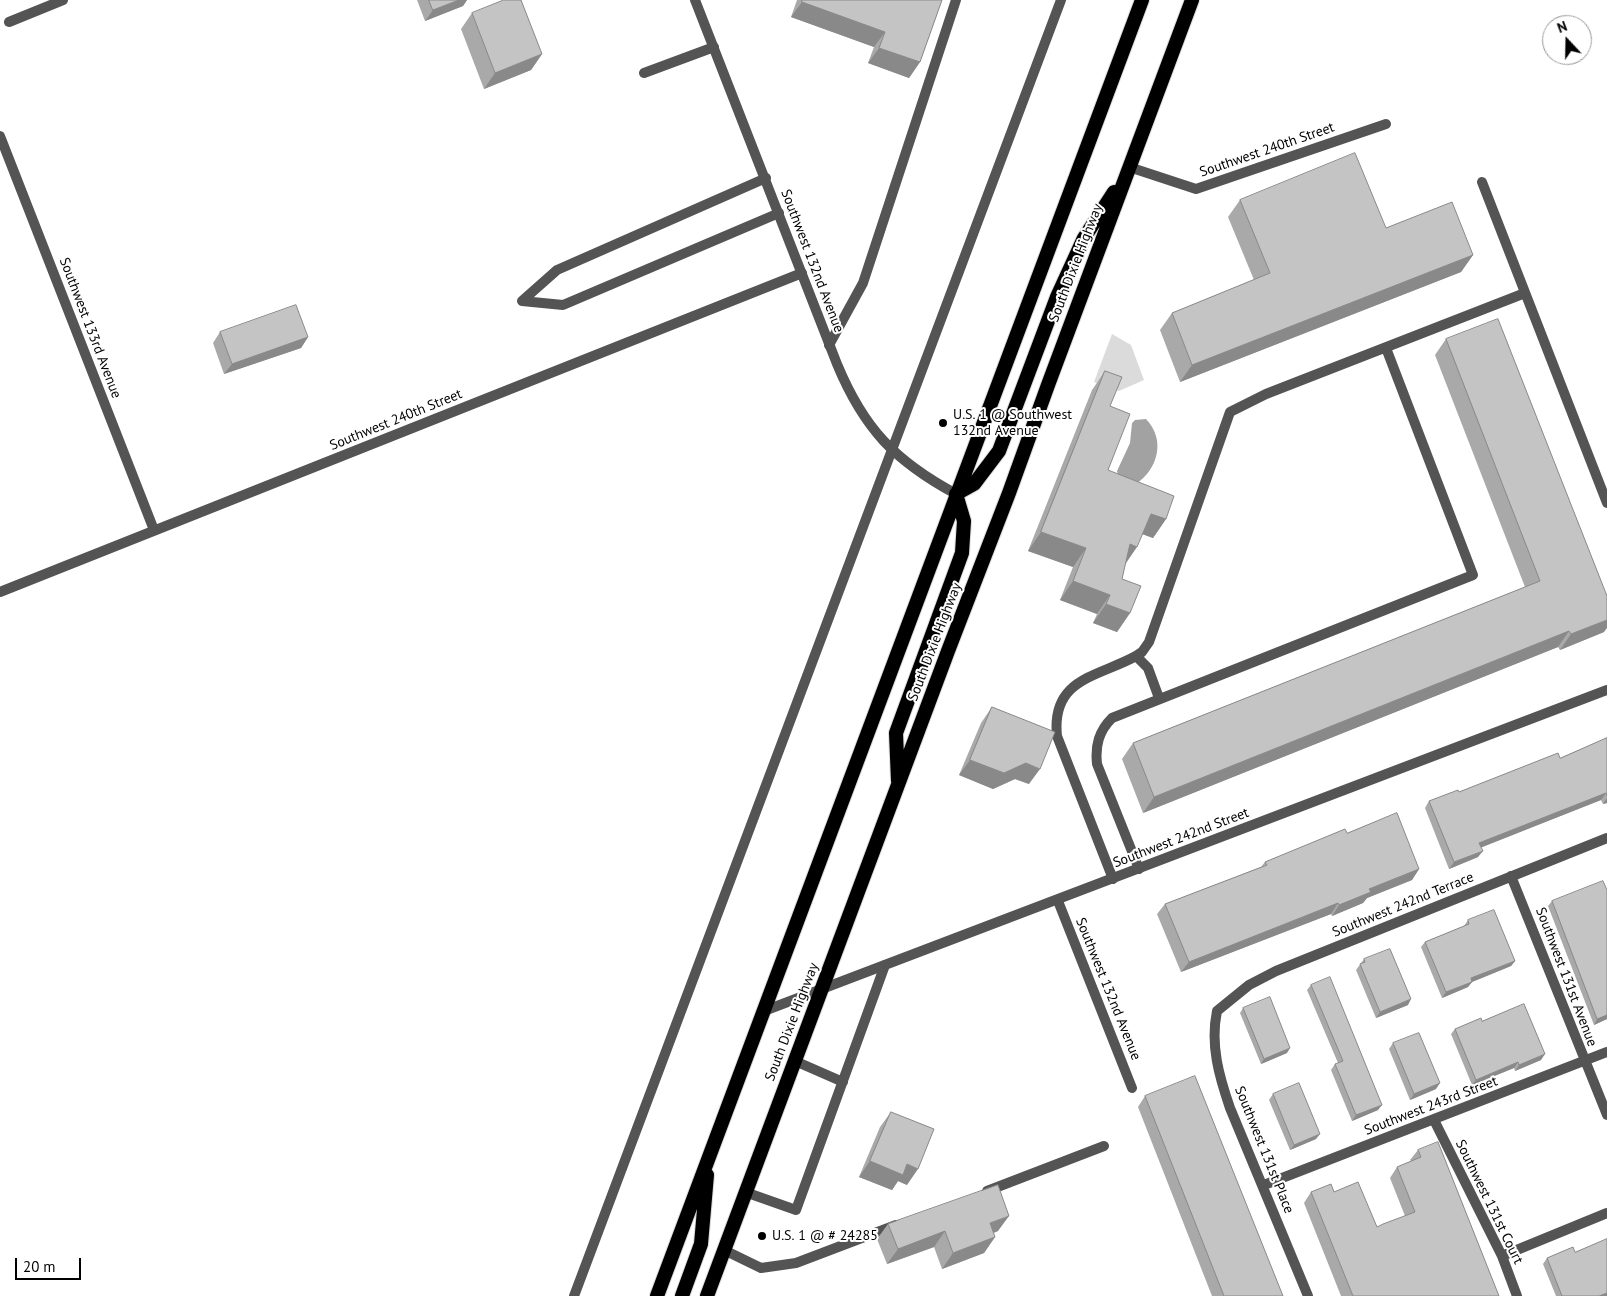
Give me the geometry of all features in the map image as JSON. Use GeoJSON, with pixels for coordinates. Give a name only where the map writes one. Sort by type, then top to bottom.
{"type":"FeatureCollection","features":[{"type":"Feature","properties":{"kind":"highway"},"geometry":{"type":"LineString","coordinates":[[657,1296],[1142,0]]}},
{"type":"Feature","properties":{"kind":"highway","name":"South Dixie Highway"},"geometry":{"type":"LineString","coordinates":[[707,1296],[1192,0]]}},
{"type":"Feature","properties":{"kind":"highway"},"geometry":{"type":"LineString","coordinates":[[956,494],[974,484],[999,452],[1057,297],[1084,238],[1129,167]]}},
{"type":"Feature","properties":{"kind":"highway"},"geometry":{"type":"LineString","coordinates":[[898,787],[896,733],[962,552],[964,521],[956,494]]}},
{"type":"Feature","properties":{"kind":"highway"},"geometry":{"type":"LineString","coordinates":[[682,1296],[701,1244],[708,1159]]}},
{"type":"Feature","properties":{"kind":"street"},"geometry":{"type":"LineString","coordinates":[[9,22],[63,0]]}},
{"type":"Feature","properties":{"kind":"street","name":"Southwest 132nd Avenue"},"geometry":{"type":"LineString","coordinates":[[695,0],[766,178],[829,345],[853,400],[892,450],[921,475],[956,494]]}},
{"type":"Feature","properties":{"kind":"street"},"geometry":{"type":"LineString","coordinates":[[829,345],[863,283],[956,0]]}},
{"type":"Feature","properties":{"kind":"street"},"geometry":{"type":"LineString","coordinates":[[574,1296],[1061,0]]}},
{"type":"Feature","properties":{"kind":"street"},"geometry":{"type":"LineString","coordinates":[[644,73],[714,46]]}},
{"type":"Feature","properties":{"kind":"street","name":"Southwest 240th Street"},"geometry":{"type":"LineString","coordinates":[[1129,167],[1196,189],[1386,124]]}},
{"type":"Feature","properties":{"kind":"street","name":"Southwest 133rd Avenue"},"geometry":{"type":"LineString","coordinates":[[0,136],[154,530]]}},
{"type":"Feature","properties":{"kind":"street"},"geometry":{"type":"LineString","coordinates":[[766,178],[557,270],[522,301],[563,305],[779,213]]}},
{"type":"Feature","properties":{"kind":"street"},"geometry":{"type":"LineString","coordinates":[[1482,182],[1607,503]]}},
{"type":"Feature","properties":{"kind":"street","name":"Southwest 240th Street"},"geometry":{"type":"LineString","coordinates":[[0,592],[802,273]]}},
{"type":"Feature","properties":{"kind":"street"},"geometry":{"type":"LineString","coordinates":[[1113,878],[1058,736],[1056,723],[1058,711],[1069,691],[1082,679],[1140,652],[1149,642],[1230,412],[1266,394],[1526,293]]}},
{"type":"Feature","properties":{"kind":"street"},"geometry":{"type":"LineString","coordinates":[[1139,868],[1097,764],[1096,745],[1102,730],[1112,718],[1163,696],[1473,575],[1386,348]]}},
{"type":"Feature","properties":{"kind":"street"},"geometry":{"type":"LineString","coordinates":[[1140,652],[1163,696]]}},
{"type":"Feature","properties":{"kind":"street","name":"Southwest 242nd Street"},"geometry":{"type":"LineString","coordinates":[[764,1011],[1058,901],[1139,868],[1607,690]]}},
{"type":"Feature","properties":{"kind":"street","name":"Southwest 242nd Terrace"},"geometry":{"type":"LineString","coordinates":[[1217,1011],[1249,985],[1276,971],[1607,838]]}},
{"type":"Feature","properties":{"kind":"street","name":"Southwest 131st Avenue"},"geometry":{"type":"LineString","coordinates":[[1511,876],[1607,1115]]}},
{"type":"Feature","properties":{"kind":"street","name":"Southwest 132nd Avenue"},"geometry":{"type":"LineString","coordinates":[[1058,901],[1132,1088]]}},
{"type":"Feature","properties":{"kind":"street"},"geometry":{"type":"LineString","coordinates":[[745,1192],[796,1210],[885,965]]}},
{"type":"Feature","properties":{"kind":"street","name":"Southwest 131st Place"},"geometry":{"type":"LineString","coordinates":[[1217,1011],[1214,1042],[1222,1085],[1308,1296]]}},
{"type":"Feature","properties":{"kind":"street","name":"Southwest 243rd Street"},"geometry":{"type":"LineString","coordinates":[[1264,1185],[1607,1052]]}},
{"type":"Feature","properties":{"kind":"street"},"geometry":{"type":"LineString","coordinates":[[795,1061],[843,1082]]}},
{"type":"Feature","properties":{"kind":"street","name":"Southwest 131st Court"},"geometry":{"type":"LineString","coordinates":[[1434,1120],[1502,1256],[1517,1296]]}},
{"type":"Feature","properties":{"kind":"street"},"geometry":{"type":"LineString","coordinates":[[980,1193],[1104,1146]]}},
{"type":"Feature","properties":{"kind":"street"},"geometry":{"type":"LineString","coordinates":[[1502,1256],[1607,1213]]}},
{"type":"Feature","properties":{"kind":"street"},"geometry":{"type":"LineString","coordinates":[[724,1250],[761,1268],[796,1263],[906,1221]]}},
{"type":"Feature","properties":{"kind":"shaded area"},"geometry":{"type":"Polygon","coordinates":[[[1112,334],[1131,345],[1144,380],[1119,391],[1094,382],[1112,334]]]}},
{"type":"Feature","properties":{"kind":"shaded area"},"geometry":{"type":"Polygon","coordinates":[[[1146,419],[1156,436],[1157,454],[1150,470],[1136,484],[1118,476],[1117,471],[1130,443],[1132,423],[1135,420],[1146,419]]]}},
{"type":"Feature","properties":{"kind":"building"},"geometry":{"type":"Polygon","coordinates":[[[429,0],[459,0],[433,10],[429,0]]]}},
{"type":"Feature","properties":{"kind":"building"},"geometry":{"type":"Polygon","coordinates":[[[504,0],[521,0],[542,54],[495,73],[472,13],[504,0]]]}},
{"type":"Feature","properties":{"kind":"building"},"geometry":{"type":"Polygon","coordinates":[[[802,0],[942,0],[920,62],[879,48],[885,32],[802,2],[802,0]]]}},
{"type":"Feature","properties":{"kind":"building"},"geometry":{"type":"Polygon","coordinates":[[[1355,153],[1386,228],[1452,202],[1473,255],[1192,365],[1172,313],[1270,273],[1240,200],[1355,153]]]}},
{"type":"Feature","properties":{"kind":"building"},"geometry":{"type":"Polygon","coordinates":[[[296,305],[308,337],[232,364],[220,332],[296,305]]]}},
{"type":"Feature","properties":{"kind":"building"},"geometry":{"type":"Polygon","coordinates":[[[1498,319],[1607,596],[1607,620],[1571,634],[1569,631],[1154,797],[1133,743],[1540,581],[1446,339],[1498,319]]]}},
{"type":"Feature","properties":{"kind":"building"},"geometry":{"type":"Polygon","coordinates":[[[1105,371],[1122,377],[1110,406],[1130,414],[1108,470],[1174,496],[1166,519],[1151,514],[1137,547],[1130,544],[1122,579],[1141,586],[1130,613],[1106,604],[1110,595],[1073,581],[1086,548],[1041,532],[1105,371]]]}},
{"type":"Feature","properties":{"kind":"building"},"geometry":{"type":"Polygon","coordinates":[[[992,707],[1055,732],[1040,769],[1026,763],[1004,773],[970,760],[992,707]]]}},
{"type":"Feature","properties":{"kind":"building"},"geometry":{"type":"Polygon","coordinates":[[[1607,738],[1607,796],[1606,793],[1479,843],[1483,851],[1454,862],[1429,801],[1458,790],[1459,792],[1558,753],[1560,758],[1607,738]]]}},
{"type":"Feature","properties":{"kind":"building"},"geometry":{"type":"Polygon","coordinates":[[[1397,813],[1419,869],[1369,889],[1371,892],[1339,905],[1338,903],[1189,962],[1165,904],[1267,865],[1265,862],[1345,829],[1347,833],[1397,813]]]}},
{"type":"Feature","properties":{"kind":"building"},"geometry":{"type":"Polygon","coordinates":[[[1603,881],[1607,890],[1607,1015],[1597,1019],[1552,901],[1603,881]]]}},
{"type":"Feature","properties":{"kind":"building"},"geometry":{"type":"Polygon","coordinates":[[[1494,910],[1515,961],[1471,978],[1472,982],[1446,992],[1425,942],[1469,924],[1468,920],[1494,910]]]}},
{"type":"Feature","properties":{"kind":"building"},"geometry":{"type":"Polygon","coordinates":[[[1390,949],[1411,999],[1380,1012],[1360,964],[1365,962],[1364,959],[1390,949]]]}},
{"type":"Feature","properties":{"kind":"building"},"geometry":{"type":"Polygon","coordinates":[[[1330,977],[1382,1105],[1356,1115],[1335,1064],[1343,1061],[1311,985],[1330,977]]]}},
{"type":"Feature","properties":{"kind":"building"},"geometry":{"type":"Polygon","coordinates":[[[1270,997],[1290,1048],[1264,1059],[1243,1008],[1270,997]]]}},
{"type":"Feature","properties":{"kind":"building"},"geometry":{"type":"Polygon","coordinates":[[[1524,1004],[1545,1054],[1519,1065],[1518,1062],[1476,1080],[1455,1029],[1481,1018],[1482,1021],[1524,1004]]]}},
{"type":"Feature","properties":{"kind":"building"},"geometry":{"type":"Polygon","coordinates":[[[1419,1033],[1440,1083],[1414,1094],[1393,1043],[1419,1033]]]}},
{"type":"Feature","properties":{"kind":"building"},"geometry":{"type":"Polygon","coordinates":[[[1195,1076],[1283,1296],[1224,1296],[1145,1096],[1195,1076]]]}},
{"type":"Feature","properties":{"kind":"building"},"geometry":{"type":"Polygon","coordinates":[[[1299,1083],[1320,1134],[1294,1145],[1273,1094],[1299,1083]]]}},
{"type":"Feature","properties":{"kind":"building"},"geometry":{"type":"Polygon","coordinates":[[[891,1112],[934,1129],[918,1169],[907,1164],[903,1175],[870,1161],[891,1112]]]}},
{"type":"Feature","properties":{"kind":"building"},"geometry":{"type":"Polygon","coordinates":[[[1438,1142],[1499,1296],[1353,1296],[1311,1192],[1331,1184],[1334,1192],[1358,1182],[1377,1227],[1415,1212],[1397,1167],[1421,1157],[1418,1150],[1438,1142]]]}},
{"type":"Feature","properties":{"kind":"building"},"geometry":{"type":"Polygon","coordinates":[[[998,1185],[1009,1216],[990,1223],[995,1237],[953,1253],[945,1231],[898,1249],[888,1224],[998,1185]]]}},
{"type":"Feature","properties":{"kind":"building"},"geometry":{"type":"Polygon","coordinates":[[[1607,1239],[1607,1293],[1599,1296],[1562,1296],[1547,1258],[1573,1247],[1575,1252],[1607,1239]]]}},
{"type":"Feature","properties":{"kind":"place","name":"U.S. 1 @ Southwest 132nd Avenue"},"geometry":{"type":"Point","coordinates":[943,423]}},
{"type":"Feature","properties":{"kind":"place","name":"U.S. 1 @ # 24285"},"geometry":{"type":"Point","coordinates":[762,1236]}}]}
